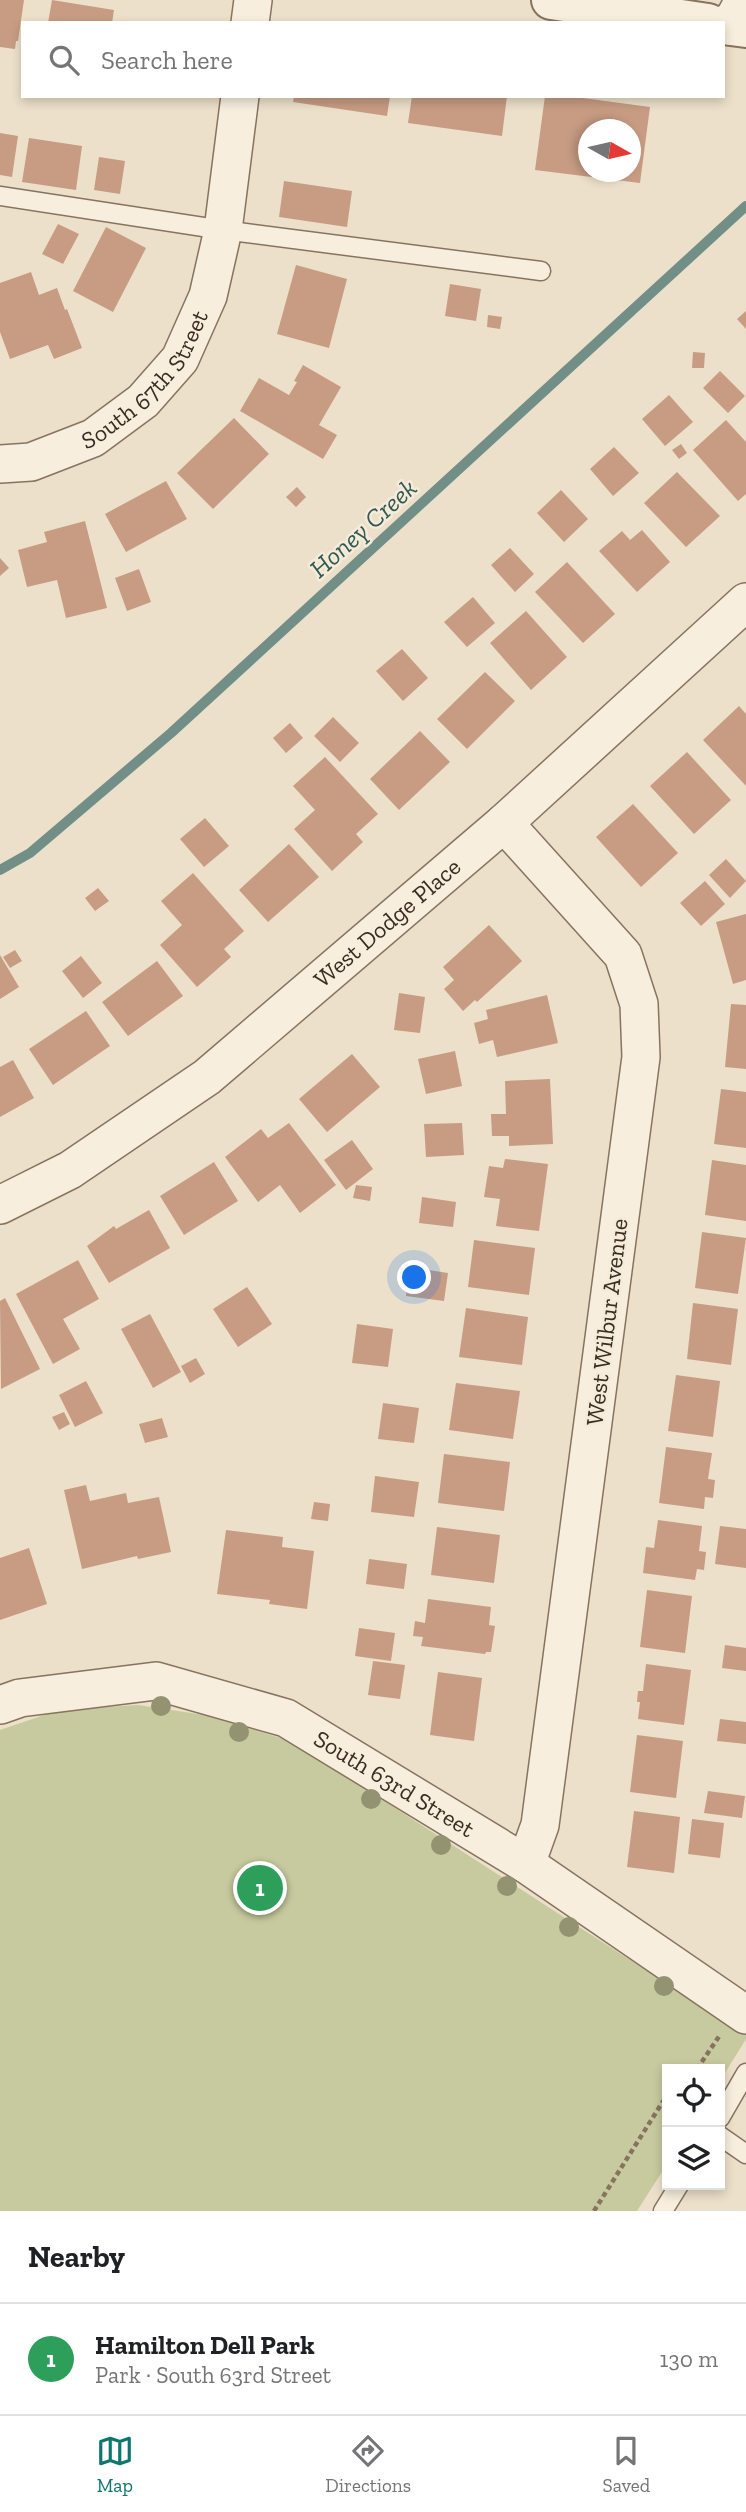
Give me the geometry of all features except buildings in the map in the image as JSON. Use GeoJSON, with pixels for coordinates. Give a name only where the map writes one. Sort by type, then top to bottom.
{"type":"FeatureCollection","features":[{"type":"Feature","properties":{"kind":"street"},"geometry":{"type":"LineString","coordinates":[[250,21],[253,0]]}},
{"type":"Feature","properties":{"kind":"street"},"geometry":{"type":"LineString","coordinates":[[551,0],[730,20]]}},
{"type":"Feature","properties":{"kind":"street","name":"South 67th Street"},"geometry":{"type":"LineString","coordinates":[[0,464],[31,462],[93,438],[143,401],[180,359],[208,296],[223,230],[240,98]]}},
{"type":"Feature","properties":{"kind":"street","name":"West Dodge Place"},"geometry":{"type":"LineString","coordinates":[[0,1205],[70,1170],[207,1077],[504,823],[746,602]]}},
{"type":"Feature","properties":{"kind":"street","name":"West Wilbur Avenue"},"geometry":{"type":"LineString","coordinates":[[504,823],[623,955],[639,1004],[641,1057],[540,1825],[526,1864]]}},
{"type":"Feature","properties":{"kind":"street","name":"South 63rd Street"},"geometry":{"type":"LineString","coordinates":[[0,1704],[20,1698],[156,1681],[286,1718],[526,1864],[735,2023]]}},
{"type":"Feature","properties":{"kind":"lane"},"geometry":{"type":"LineString","coordinates":[[0,196],[223,230],[541,271]]}},
{"type":"Feature","properties":{"kind":"lane"},"geometry":{"type":"LineString","coordinates":[[725,2109],[746,2073]]}},
{"type":"Feature","properties":{"kind":"lane"},"geometry":{"type":"LineString","coordinates":[[725,2139],[746,2154]]}},
{"type":"Feature","properties":{"kind":"lane"},"geometry":{"type":"LineString","coordinates":[[663,2211],[676,2190]]}},
{"type":"Feature","properties":{"kind":"path"},"geometry":{"type":"LineString","coordinates":[[701,2064],[735,2023]]}},
{"type":"Feature","properties":{"kind":"path"},"geometry":{"type":"LineString","coordinates":[[594,2211],[662,2103]]}},
{"type":"Feature","properties":{"kind":"green space"},"geometry":{"type":"Polygon","coordinates":[[[138,1705],[211,1716],[293,1742],[746,2035],[725,2073],[725,2064],[662,2064],[662,2172],[637,2211],[0,2211],[0,1730],[59,1710],[138,1705]]]}},
{"type":"Feature","properties":{"kind":"waterway","name":"Honey Creek"},"geometry":{"type":"LineString","coordinates":[[0,870],[30,853],[171,733],[746,206]]}},
{"type":"Feature","properties":{"kind":"place","name":"Hamilton Dell Park"},"geometry":{"type":"Point","coordinates":[260,1888]}}]}
